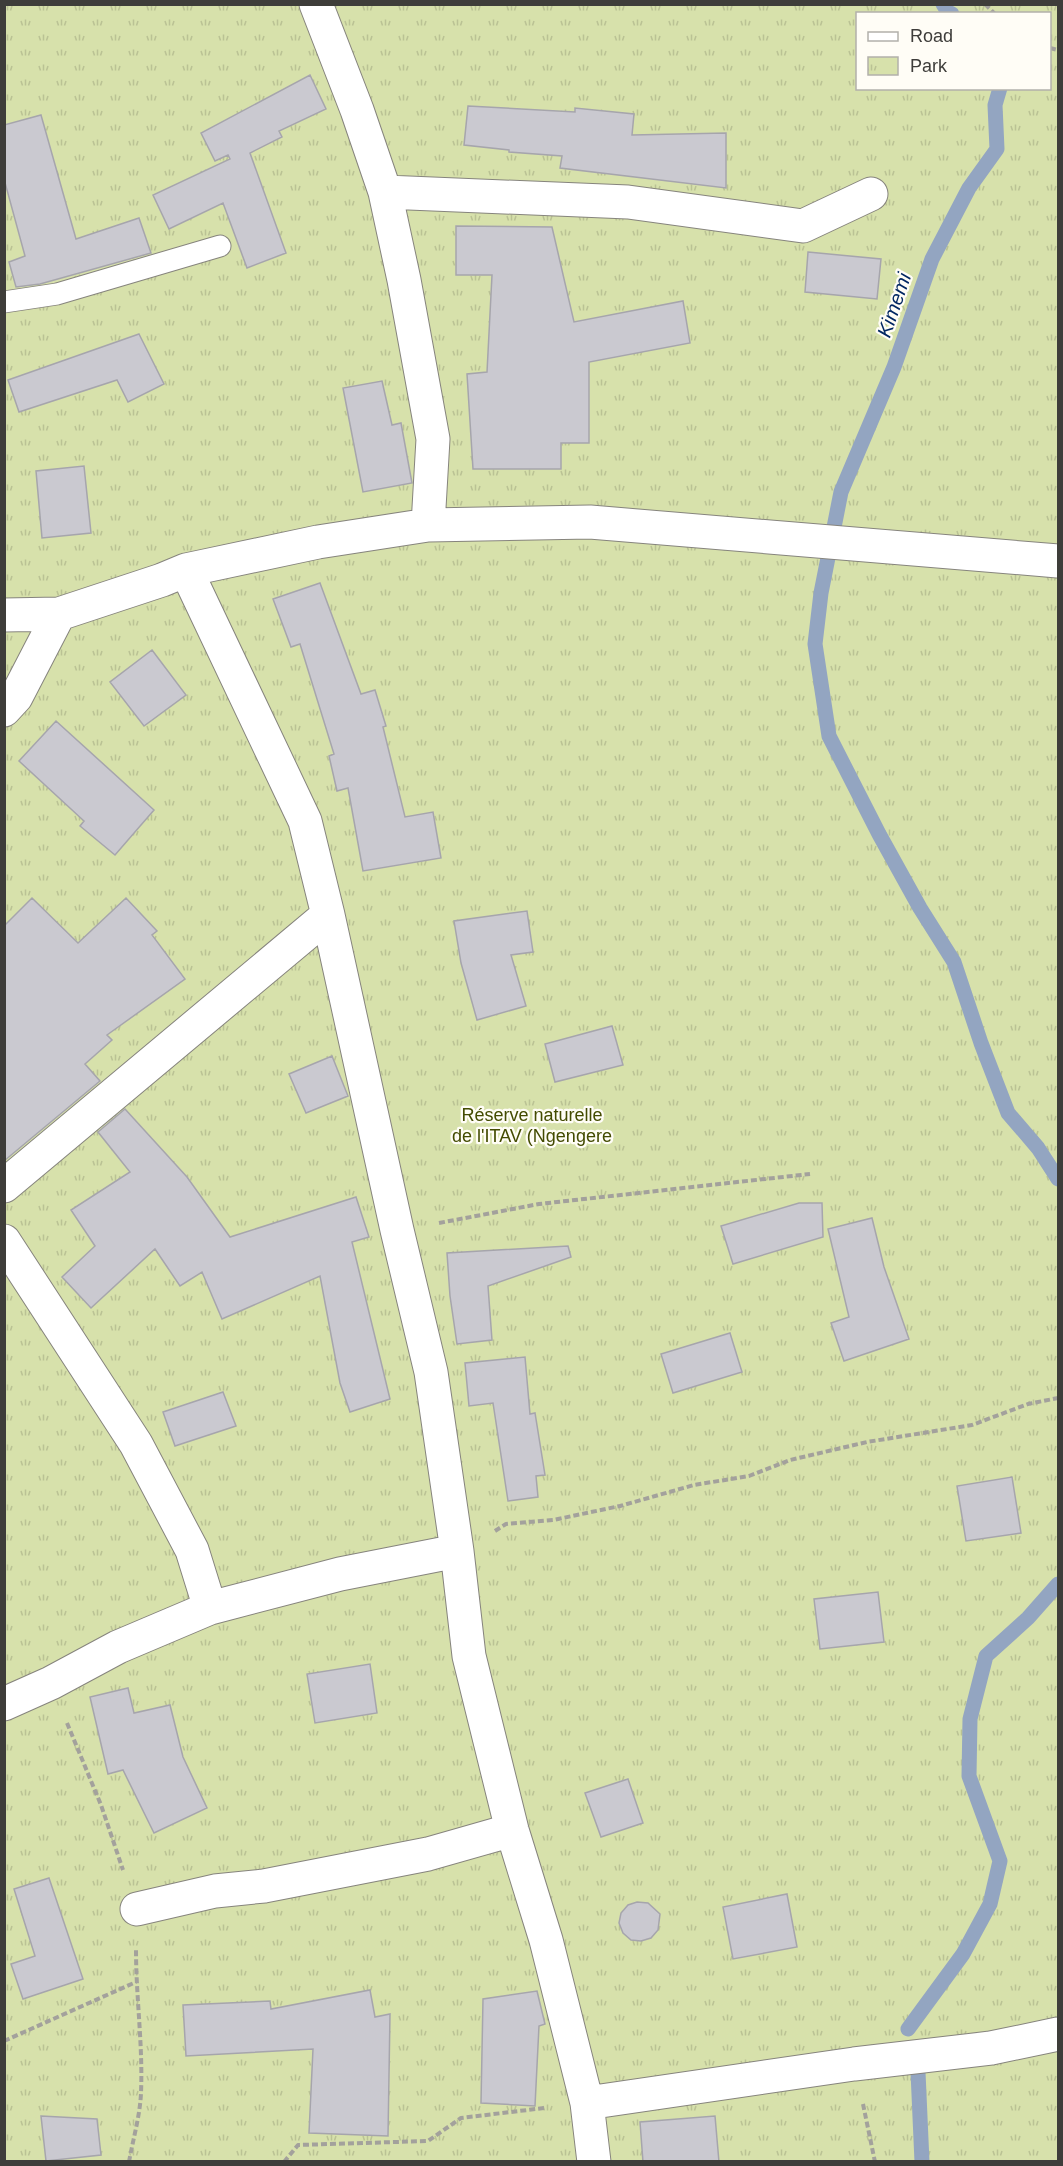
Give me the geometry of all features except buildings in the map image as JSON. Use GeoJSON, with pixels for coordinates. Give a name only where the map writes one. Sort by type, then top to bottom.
{"type":"FeatureCollection","features":[{"type":"Feature","properties":{"kind":"street"},"geometry":{"type":"LineString","coordinates":[[316,4],[357,110],[385,192],[404,280],[433,439],[428,525]]}},
{"type":"Feature","properties":{"kind":"street"},"geometry":{"type":"LineString","coordinates":[[385,192],[628,202],[804,226],[871,194]]}},
{"type":"Feature","properties":{"kind":"street"},"geometry":{"type":"LineString","coordinates":[[4,615],[59,614],[186,570],[318,542],[428,525],[590,522],[1059,561]]}},
{"type":"Feature","properties":{"kind":"street"},"geometry":{"type":"LineString","coordinates":[[186,570],[304,821],[328,915],[397,1230],[431,1372],[457,1551],[469,1656],[512,1830],[546,1941],[587,2103],[594,2162]]}},
{"type":"Feature","properties":{"kind":"street"},"geometry":{"type":"LineString","coordinates":[[4,710],[16,697],[59,614]]}},
{"type":"Feature","properties":{"kind":"street"},"geometry":{"type":"LineString","coordinates":[[4,1186],[328,915]]}},
{"type":"Feature","properties":{"kind":"street"},"geometry":{"type":"LineString","coordinates":[[4,1241],[136,1444],[192,1550],[210,1608]]}},
{"type":"Feature","properties":{"kind":"street"},"geometry":{"type":"LineString","coordinates":[[4,1704],[51,1683],[118,1647],[210,1608],[340,1574],[457,1551]]}},
{"type":"Feature","properties":{"kind":"street"},"geometry":{"type":"LineString","coordinates":[[137,1909],[215,1891],[264,1886],[428,1854],[512,1830]]}},
{"type":"Feature","properties":{"kind":"street"},"geometry":{"type":"LineString","coordinates":[[587,2103],[854,2064],[991,2048],[1059,2034]]}},
{"type":"Feature","properties":{"kind":"lane"},"geometry":{"type":"LineString","coordinates":[[4,303],[57,294],[220,246]]}},
{"type":"Feature","properties":{"kind":"path"},"geometry":{"type":"LineString","coordinates":[[397,1230],[539,1204],[810,1174]]}},
{"type":"Feature","properties":{"kind":"path"},"geometry":{"type":"LineString","coordinates":[[457,1551],[506,1524],[553,1520],[620,1506],[694,1485],[749,1476],[790,1460],[867,1442],[972,1425],[1048,1399],[1059,1398]]}},
{"type":"Feature","properties":{"kind":"path"},"geometry":{"type":"LineString","coordinates":[[4,2041],[136,1982]]}},
{"type":"Feature","properties":{"kind":"path"},"geometry":{"type":"LineString","coordinates":[[854,2064],[875,2162]]}},
{"type":"Feature","properties":{"kind":"path"},"geometry":{"type":"LineString","coordinates":[[284,2162],[298,2145],[428,2141],[461,2118],[587,2103]]}},
{"type":"Feature","properties":{"kind":"green space","name":"Réserve naturelle de l'ITAV (Ngengere"},"geometry":{"type":"Polygon","coordinates":[[[5,5],[1058,5],[1058,2161],[5,2161],[5,5]]]}},
{"type":"Feature","properties":{"kind":"waterway","name":"Kimemi"},"geometry":{"type":"LineString","coordinates":[[943,4],[948,12]]}},
{"type":"Feature","properties":{"kind":"waterway"},"geometry":{"type":"LineString","coordinates":[[999,90],[995,105],[997,149],[969,188],[932,259],[894,367],[841,492],[821,593],[815,644],[829,736],[879,834],[920,908],[954,962],[981,1043],[1008,1113],[1038,1148],[1058,1179]]}},
{"type":"Feature","properties":{"kind":"waterway"},"geometry":{"type":"LineString","coordinates":[[908,2029],[963,1954],[990,1904],[1000,1861],[969,1776],[970,1719],[986,1656],[1028,1618],[1058,1584]]}},
{"type":"Feature","properties":{"kind":"waterway"},"geometry":{"type":"LineString","coordinates":[[918,2072],[922,2162]]}}]}
